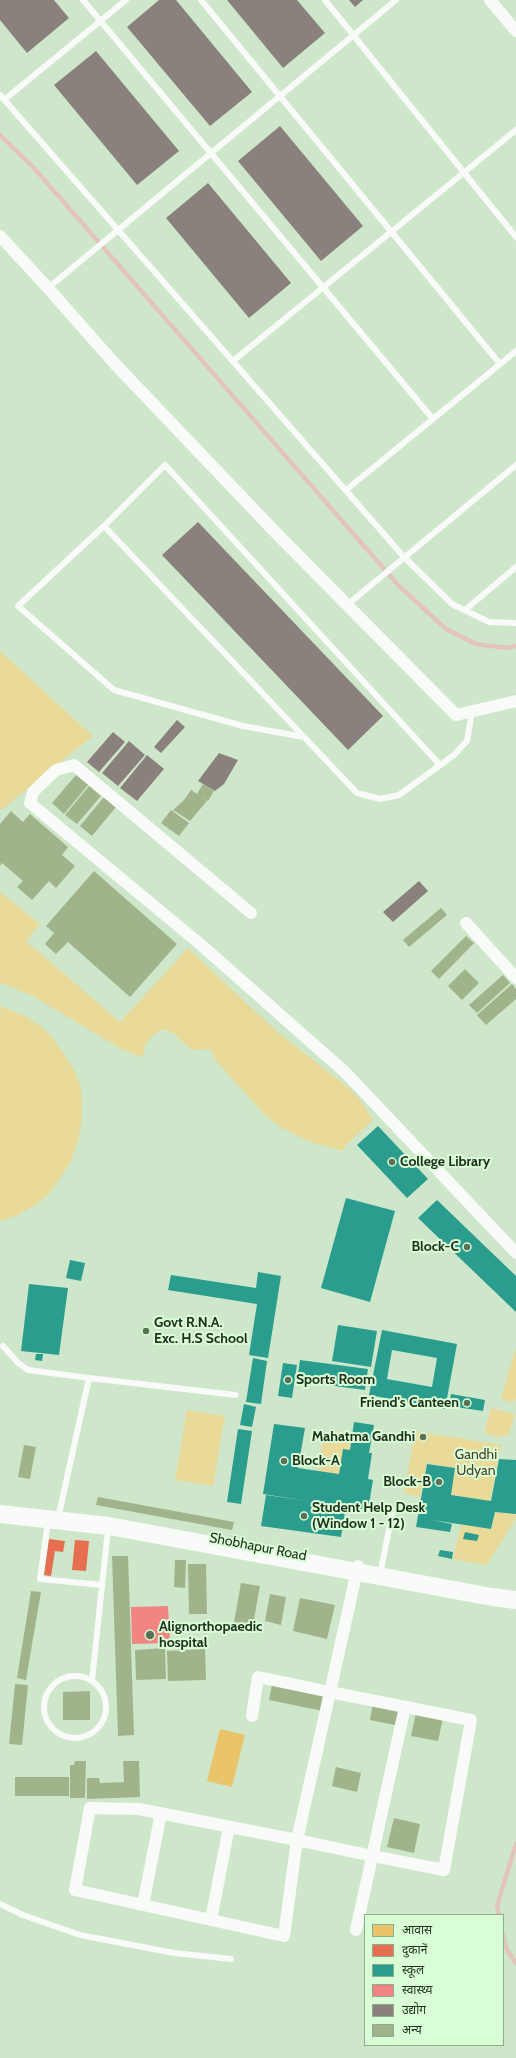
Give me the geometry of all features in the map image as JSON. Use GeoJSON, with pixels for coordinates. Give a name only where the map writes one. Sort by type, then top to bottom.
{"type":"FeatureCollection","features":[{"type":"Feature","properties":{"kind":"main road","name":"Shobhapur Road"},"geometry":{"type":"LineString","coordinates":[[0,1508],[54,1517]]}},
{"type":"Feature","properties":{"kind":"main road","name":"Shobhapur Road"},"geometry":{"type":"LineString","coordinates":[[0,1514],[54,1517],[109,1523],[515,1598]]}},
{"type":"Feature","properties":{"kind":"main road","name":"Shobhapur Road"},"geometry":{"type":"LineString","coordinates":[[357,1569],[381,1570],[493,1591],[515,1598]]}},
{"type":"Feature","properties":{"kind":"street"},"geometry":{"type":"LineString","coordinates":[[490,0],[516,32]]}},
{"type":"Feature","properties":{"kind":"street"},"geometry":{"type":"LineString","coordinates":[[0,236],[115,364],[277,534],[456,715],[516,701]]}},
{"type":"Feature","properties":{"kind":"street"},"geometry":{"type":"LineString","coordinates":[[251,913],[74,765],[56,770],[33,792],[30,803],[200,944],[345,1072],[516,1253]]}},
{"type":"Feature","properties":{"kind":"street"},"geometry":{"type":"LineString","coordinates":[[466,923],[516,978]]}},
{"type":"Feature","properties":{"kind":"street"},"geometry":{"type":"LineString","coordinates":[[252,1716],[258,1677],[330,1692],[404,1707],[471,1720],[444,1870],[297,1840],[139,1809],[90,1808],[75,1890],[284,1936],[297,1840],[330,1692],[357,1569]]}},
{"type":"Feature","properties":{"kind":"street"},"geometry":{"type":"LineString","coordinates":[[356,1930],[404,1707]]}},
{"type":"Feature","properties":{"kind":"street"},"geometry":{"type":"LineString","coordinates":[[143,1905],[161,1813]]}},
{"type":"Feature","properties":{"kind":"street"},"geometry":{"type":"LineString","coordinates":[[211,1920],[230,1827]]}},
{"type":"Feature","properties":{"kind":"lane"},"geometry":{"type":"LineString","coordinates":[[82,0],[433,419]]}},
{"type":"Feature","properties":{"kind":"lane"},"geometry":{"type":"LineString","coordinates":[[126,0],[2,97],[404,557],[452,604],[490,622],[516,623]]}},
{"type":"Feature","properties":{"kind":"lane"},"geometry":{"type":"LineString","coordinates":[[201,0],[500,364]]}},
{"type":"Feature","properties":{"kind":"lane"},"geometry":{"type":"LineString","coordinates":[[325,0],[516,237]]}},
{"type":"Feature","properties":{"kind":"lane"},"geometry":{"type":"LineString","coordinates":[[48,288],[396,0]]}},
{"type":"Feature","properties":{"kind":"lane"},"geometry":{"type":"LineString","coordinates":[[233,361],[516,130]]}},
{"type":"Feature","properties":{"kind":"lane"},"geometry":{"type":"LineString","coordinates":[[346,490],[516,351]]}},
{"type":"Feature","properties":{"kind":"lane"},"geometry":{"type":"LineString","coordinates":[[304,737],[243,726],[114,690],[18,606],[104,526],[165,465],[440,765]]}},
{"type":"Feature","properties":{"kind":"lane"},"geometry":{"type":"LineString","coordinates":[[347,605],[516,465]]}},
{"type":"Feature","properties":{"kind":"lane"},"geometry":{"type":"LineString","coordinates":[[104,526],[357,793],[380,799],[399,795],[454,755],[467,741],[472,711]]}},
{"type":"Feature","properties":{"kind":"lane"},"geometry":{"type":"LineString","coordinates":[[465,610],[516,568]]}},
{"type":"Feature","properties":{"kind":"lane"},"geometry":{"type":"LineString","coordinates":[[3,1346],[28,1370],[42,1373],[236,1396]]}},
{"type":"Feature","properties":{"kind":"lane"},"geometry":{"type":"LineString","coordinates":[[89,1378],[40,1579],[102,1586]]}},
{"type":"Feature","properties":{"kind":"lane"},"geometry":{"type":"LineString","coordinates":[[381,1570],[392,1514]]}},
{"type":"Feature","properties":{"kind":"lane"},"geometry":{"type":"LineString","coordinates":[[92,1680],[109,1523]]}},
{"type":"Feature","properties":{"kind":"lane"},"geometry":{"type":"LineString","coordinates":[[72,1675],[83,1676],[92,1680],[100,1688],[105,1698],[106,1708],[104,1719],[98,1728],[89,1735],[79,1738],[68,1738],[59,1734],[48,1724],[43,1710],[47,1691],[54,1683],[62,1678],[72,1675]]}},
{"type":"Feature","properties":{"kind":"lane"},"geometry":{"type":"LineString","coordinates":[[0,1904],[23,1915],[80,1935],[174,1953],[231,1959]]}},
{"type":"Feature","properties":{"kind":"green space"},"geometry":{"type":"Polygon","coordinates":[[[0,651],[93,736],[0,811],[0,651]]]}},
{"type":"Feature","properties":{"kind":"green space"},"geometry":{"type":"Polygon","coordinates":[[[0,892],[40,924],[26,941],[120,1022],[188,948],[275,1030],[350,1089],[361,1101],[373,1120],[346,1145],[343,1151],[308,1141],[282,1128],[266,1116],[216,1061],[210,1049],[193,1050],[183,1043],[175,1034],[163,1029],[154,1034],[145,1045],[144,1054],[141,1057],[123,1050],[31,995],[0,983],[0,892]]]}},
{"type":"Feature","properties":{"kind":"green space"},"geometry":{"type":"Polygon","coordinates":[[[0,1006],[27,1017],[42,1027],[55,1041],[75,1071],[81,1089],[82,1108],[81,1127],[77,1145],[70,1163],[59,1180],[48,1195],[34,1206],[16,1216],[0,1221],[0,1006]]]}},
{"type":"Feature","properties":{"kind":"green space"},"geometry":{"type":"Polygon","coordinates":[[[516,1347],[516,1397],[514,1403],[501,1399],[516,1347]]]}},
{"type":"Feature","properties":{"kind":"green space"},"geometry":{"type":"Polygon","coordinates":[[[491,1408],[515,1414],[509,1435],[504,1434],[503,1438],[484,1433],[491,1408]]]}},
{"type":"Feature","properties":{"kind":"green space"},"geometry":{"type":"Polygon","coordinates":[[[187,1410],[225,1416],[213,1486],[175,1480],[187,1410]]]}},
{"type":"Feature","properties":{"kind":"green space"},"geometry":{"type":"Polygon","coordinates":[[[332,1431],[352,1432],[350,1450],[343,1449],[339,1474],[318,1471],[322,1443],[332,1431]]]}},
{"type":"Feature","properties":{"kind":"green space","name":"Gandhi Udyan"},"geometry":{"type":"Polygon","coordinates":[[[415,1431],[432,1434],[430,1449],[433,1434],[501,1445],[490,1501],[451,1495],[455,1468],[427,1463],[420,1497],[404,1493],[415,1431]]]}},
{"type":"Feature","properties":{"kind":"green space"},"geometry":{"type":"Polygon","coordinates":[[[495,1512],[516,1514],[516,1518],[487,1565],[453,1559],[461,1525],[492,1529],[495,1512]]]}},
{"type":"Feature","properties":{"kind":"building: आवास"},"geometry":{"type":"Polygon","coordinates":[[[220,1729],[245,1735],[232,1787],[207,1781],[220,1729]]]}},
{"type":"Feature","properties":{"kind":"building: दुकानें"},"geometry":{"type":"Polygon","coordinates":[[[49,1539],[65,1541],[63,1552],[55,1551],[51,1576],[44,1575],[49,1539]]]}},
{"type":"Feature","properties":{"kind":"building: दुकानें"},"geometry":{"type":"Polygon","coordinates":[[[75,1540],[89,1541],[86,1571],[72,1570],[75,1540]]]}},
{"type":"Feature","properties":{"kind":"building: स्कूल","name":"College Library"},"geometry":{"type":"Polygon","coordinates":[[[378,1126],[428,1179],[407,1198],[357,1145],[378,1126]]]}},
{"type":"Feature","properties":{"kind":"building: स्कूल"},"geometry":{"type":"Polygon","coordinates":[[[346,1198],[395,1211],[370,1302],[321,1288],[346,1198]]]}},
{"type":"Feature","properties":{"kind":"building: स्कूल","name":"Block-C"},"geometry":{"type":"Polygon","coordinates":[[[437,1200],[516,1276],[516,1312],[418,1218],[437,1200]]]}},
{"type":"Feature","properties":{"kind":"building: स्कूल"},"geometry":{"type":"Polygon","coordinates":[[[70,1260],[85,1263],[81,1281],[66,1278],[70,1260]]]}},
{"type":"Feature","properties":{"kind":"building: स्कूल"},"geometry":{"type":"Polygon","coordinates":[[[258,1272],[281,1276],[268,1358],[249,1355],[257,1304],[168,1290],[171,1275],[256,1288],[258,1272]]]}},
{"type":"Feature","properties":{"kind":"building: स्कूल"},"geometry":{"type":"Polygon","coordinates":[[[29,1284],[68,1288],[59,1355],[21,1351],[29,1284]]]}},
{"type":"Feature","properties":{"kind":"building: स्कूल"},"geometry":{"type":"Polygon","coordinates":[[[338,1325],[377,1331],[371,1367],[332,1361],[338,1325]]]}},
{"type":"Feature","properties":{"kind":"building: स्कूल"},"geometry":{"type":"Polygon","coordinates":[[[382,1330],[457,1344],[445,1409],[369,1395],[382,1330]],[[392,1350],[387,1379],[432,1387],[437,1358],[392,1350]]]}},
{"type":"Feature","properties":{"kind":"building: स्कूल"},"geometry":{"type":"Polygon","coordinates":[[[36,1354],[43,1354],[42,1361],[35,1360],[36,1354]]]}},
{"type":"Feature","properties":{"kind":"building: स्कूल"},"geometry":{"type":"Polygon","coordinates":[[[253,1358],[267,1361],[261,1404],[246,1402],[253,1358]]]}},
{"type":"Feature","properties":{"kind":"building: स्कूल"},"geometry":{"type":"Polygon","coordinates":[[[300,1360],[368,1369],[365,1390],[297,1381],[300,1360]]]}},
{"type":"Feature","properties":{"kind":"building: स्कूल","name":"Sports Room"},"geometry":{"type":"Polygon","coordinates":[[[283,1363],[297,1365],[292,1398],[278,1396],[283,1363]]]}},
{"type":"Feature","properties":{"kind":"building: स्कूल","name":"Friend's Canteen"},"geometry":{"type":"Polygon","coordinates":[[[451,1394],[485,1400],[483,1411],[449,1406],[451,1394]]]}},
{"type":"Feature","properties":{"kind":"building: स्कूल"},"geometry":{"type":"Polygon","coordinates":[[[244,1404],[256,1407],[252,1427],[240,1425],[244,1404]]]}},
{"type":"Feature","properties":{"kind":"building: स्कूल","name":"Block-A"},"geometry":{"type":"Polygon","coordinates":[[[354,1422],[374,1425],[369,1453],[372,1453],[368,1479],[373,1480],[368,1510],[346,1506],[341,1537],[261,1526],[266,1495],[308,1501],[263,1494],[274,1424],[305,1428],[298,1468],[339,1474],[343,1449],[350,1450],[354,1422]]]}},
{"type":"Feature","properties":{"kind":"building: स्कूल"},"geometry":{"type":"Polygon","coordinates":[[[238,1429],[252,1431],[241,1504],[227,1502],[238,1429]]]}},
{"type":"Feature","properties":{"kind":"building: स्कूल","name":"Block-B"},"geometry":{"type":"Polygon","coordinates":[[[499,1459],[516,1460],[516,1514],[495,1512],[491,1529],[432,1520],[452,1524],[450,1532],[416,1527],[427,1464],[455,1468],[451,1495],[491,1501],[499,1459]]]}},
{"type":"Feature","properties":{"kind":"building: स्कूल"},"geometry":{"type":"Polygon","coordinates":[[[465,1532],[479,1535],[477,1541],[463,1539],[465,1532]]]}},
{"type":"Feature","properties":{"kind":"building: स्कूल"},"geometry":{"type":"Polygon","coordinates":[[[440,1550],[453,1552],[452,1559],[438,1556],[440,1550]]]}},
{"type":"Feature","properties":{"kind":"building: स्वास्थ्य"},"geometry":{"type":"Polygon","coordinates":[[[168,1606],[170,1643],[132,1644],[131,1607],[168,1606]]]}},
{"type":"Feature","properties":{"kind":"building: उद्योग"},"geometry":{"type":"Polygon","coordinates":[[[0,0],[54,0],[69,18],[27,53],[0,20],[0,0]]]}},
{"type":"Feature","properties":{"kind":"building: उद्योग"},"geometry":{"type":"Polygon","coordinates":[[[159,0],[176,0],[252,92],[210,126],[127,27],[159,0]]]}},
{"type":"Feature","properties":{"kind":"building: उद्योग"},"geometry":{"type":"Polygon","coordinates":[[[227,0],[297,0],[325,33],[283,68],[227,0]]]}},
{"type":"Feature","properties":{"kind":"building: उद्योग"},"geometry":{"type":"Polygon","coordinates":[[[349,0],[363,0],[355,7],[349,0]]]}},
{"type":"Feature","properties":{"kind":"building: उद्योग"},"geometry":{"type":"Polygon","coordinates":[[[96,51],[179,151],[137,185],[54,85],[96,51]]]}},
{"type":"Feature","properties":{"kind":"building: उद्योग"},"geometry":{"type":"Polygon","coordinates":[[[280,126],[363,226],[321,261],[238,161],[280,126]]]}},
{"type":"Feature","properties":{"kind":"building: उद्योग"},"geometry":{"type":"Polygon","coordinates":[[[208,183],[291,283],[249,318],[166,218],[208,183]]]}},
{"type":"Feature","properties":{"kind":"building: उद्योग"},"geometry":{"type":"Polygon","coordinates":[[[198,522],[383,716],[348,750],[162,555],[198,522]]]}},
{"type":"Feature","properties":{"kind":"building: उद्योग"},"geometry":{"type":"Polygon","coordinates":[[[177,720],[185,727],[161,753],[154,747],[177,720]]]}},
{"type":"Feature","properties":{"kind":"building: उद्योग"},"geometry":{"type":"Polygon","coordinates":[[[113,732],[125,742],[99,772],[87,762],[113,732]]]}},
{"type":"Feature","properties":{"kind":"building: उद्योग"},"geometry":{"type":"Polygon","coordinates":[[[129,741],[145,755],[118,786],[102,773],[129,741]]]}},
{"type":"Feature","properties":{"kind":"building: उद्योग"},"geometry":{"type":"Polygon","coordinates":[[[219,753],[238,760],[224,784],[215,791],[198,781],[219,753]]]}},
{"type":"Feature","properties":{"kind":"building: उद्योग"},"geometry":{"type":"Polygon","coordinates":[[[147,755],[164,769],[137,801],[120,788],[147,755]]]}},
{"type":"Feature","properties":{"kind":"building: उद्योग"},"geometry":{"type":"Polygon","coordinates":[[[419,881],[428,891],[393,922],[383,912],[419,881]]]}},
{"type":"Feature","properties":{"kind":"building: अन्य"},"geometry":{"type":"Polygon","coordinates":[[[76,775],[88,785],[64,814],[52,803],[76,775]]]}},
{"type":"Feature","properties":{"kind":"building: अन्य"},"geometry":{"type":"Polygon","coordinates":[[[203,784],[214,791],[208,801],[202,797],[207,801],[190,821],[173,810],[184,800],[191,790],[197,794],[203,784]]]}},
{"type":"Feature","properties":{"kind":"building: अन्य"},"geometry":{"type":"Polygon","coordinates":[[[89,786],[101,796],[77,824],[65,815],[89,786]]]}},
{"type":"Feature","properties":{"kind":"building: अन्य"},"geometry":{"type":"Polygon","coordinates":[[[104,797],[116,807],[92,836],[80,826],[104,797]]]}},
{"type":"Feature","properties":{"kind":"building: अन्य"},"geometry":{"type":"Polygon","coordinates":[[[171,810],[189,823],[179,836],[161,823],[171,810]]]}},
{"type":"Feature","properties":{"kind":"building: अन्य"},"geometry":{"type":"Polygon","coordinates":[[[11,811],[23,822],[30,814],[68,847],[62,855],[75,866],[56,888],[49,881],[32,900],[17,887],[23,881],[2,863],[0,866],[0,824],[11,811]]]}},
{"type":"Feature","properties":{"kind":"building: अन्य"},"geometry":{"type":"Polygon","coordinates":[[[94,871],[177,944],[130,997],[68,942],[56,954],[45,944],[54,933],[46,926],[94,871]]]}},
{"type":"Feature","properties":{"kind":"building: अन्य"},"geometry":{"type":"Polygon","coordinates":[[[441,908],[447,915],[409,947],[403,940],[441,908]]]}},
{"type":"Feature","properties":{"kind":"building: अन्य"},"geometry":{"type":"Polygon","coordinates":[[[466,936],[474,943],[439,979],[431,971],[466,936]]]}},
{"type":"Feature","properties":{"kind":"building: अन्य"},"geometry":{"type":"Polygon","coordinates":[[[465,969],[479,983],[462,1000],[448,986],[465,969]]]}},
{"type":"Feature","properties":{"kind":"building: अन्य"},"geometry":{"type":"Polygon","coordinates":[[[503,975],[510,983],[477,1013],[469,1005],[503,975]]]}},
{"type":"Feature","properties":{"kind":"building: अन्य"},"geometry":{"type":"Polygon","coordinates":[[[512,984],[516,989],[516,999],[486,1025],[477,1015],[512,984]]]}},
{"type":"Feature","properties":{"kind":"building: अन्य"},"geometry":{"type":"Polygon","coordinates":[[[24,1445],[36,1447],[30,1479],[18,1477],[24,1445]]]}},
{"type":"Feature","properties":{"kind":"building: अन्य"},"geometry":{"type":"Polygon","coordinates":[[[98,1497],[234,1522],[232,1530],[96,1505],[98,1497]]]}},
{"type":"Feature","properties":{"kind":"building: अन्य"},"geometry":{"type":"Polygon","coordinates":[[[112,1556],[128,1556],[134,1735],[118,1736],[112,1556]]]}},
{"type":"Feature","properties":{"kind":"building: अन्य"},"geometry":{"type":"Polygon","coordinates":[[[175,1560],[186,1560],[185,1588],[174,1587],[175,1560]]]}},
{"type":"Feature","properties":{"kind":"building: अन्य"},"geometry":{"type":"Polygon","coordinates":[[[188,1564],[206,1564],[207,1614],[189,1614],[188,1564]]]}},
{"type":"Feature","properties":{"kind":"building: अन्य"},"geometry":{"type":"Polygon","coordinates":[[[241,1583],[260,1586],[253,1625],[234,1622],[241,1583]]]}},
{"type":"Feature","properties":{"kind":"building: अन्य"},"geometry":{"type":"Polygon","coordinates":[[[31,1591],[41,1592],[26,1680],[17,1678],[31,1591]]]}},
{"type":"Feature","properties":{"kind":"building: अन्य"},"geometry":{"type":"Polygon","coordinates":[[[270,1594],[286,1597],[281,1625],[265,1621],[270,1594]]]}},
{"type":"Feature","properties":{"kind":"building: अन्य"},"geometry":{"type":"Polygon","coordinates":[[[300,1598],[335,1605],[327,1639],[293,1631],[300,1598]]]}},
{"type":"Feature","properties":{"kind":"building: अन्य"},"geometry":{"type":"Polygon","coordinates":[[[165,1648],[166,1679],[136,1680],[135,1650],[165,1648]]]}},
{"type":"Feature","properties":{"kind":"building: अन्य"},"geometry":{"type":"Polygon","coordinates":[[[205,1649],[206,1680],[168,1681],[167,1651],[205,1649]]]}},
{"type":"Feature","properties":{"kind":"building: अन्य"},"geometry":{"type":"Polygon","coordinates":[[[15,1684],[28,1685],[22,1745],[9,1744],[15,1684]]]}},
{"type":"Feature","properties":{"kind":"building: अन्य"},"geometry":{"type":"Polygon","coordinates":[[[272,1684],[327,1695],[323,1711],[269,1700],[272,1684]]]}},
{"type":"Feature","properties":{"kind":"building: अन्य"},"geometry":{"type":"Polygon","coordinates":[[[90,1691],[90,1720],[63,1720],[63,1692],[90,1691]]]}},
{"type":"Feature","properties":{"kind":"building: अन्य"},"geometry":{"type":"Polygon","coordinates":[[[373,1703],[399,1709],[395,1725],[370,1720],[373,1703]]]}},
{"type":"Feature","properties":{"kind":"building: अन्य"},"geometry":{"type":"Polygon","coordinates":[[[416,1713],[443,1718],[438,1741],[411,1736],[416,1713]]]}},
{"type":"Feature","properties":{"kind":"building: अन्य"},"geometry":{"type":"Polygon","coordinates":[[[75,1761],[86,1761],[85,1798],[70,1798],[70,1765],[74,1765],[75,1761]]]}},
{"type":"Feature","properties":{"kind":"building: अन्य"},"geometry":{"type":"Polygon","coordinates":[[[123,1761],[139,1761],[140,1797],[87,1799],[87,1778],[99,1778],[100,1783],[124,1782],[123,1761]]]}},
{"type":"Feature","properties":{"kind":"building: अन्य"},"geometry":{"type":"Polygon","coordinates":[[[336,1767],[361,1773],[357,1792],[332,1786],[336,1767]]]}},
{"type":"Feature","properties":{"kind":"building: अन्य"},"geometry":{"type":"Polygon","coordinates":[[[15,1777],[69,1777],[69,1796],[15,1796],[15,1777]]]}},
{"type":"Feature","properties":{"kind":"building: अन्य"},"geometry":{"type":"Polygon","coordinates":[[[394,1818],[420,1824],[414,1853],[387,1847],[394,1818]]]}},
{"type":"Feature","properties":{"kind":"waterway"},"geometry":{"type":"LineString","coordinates":[[0,135],[34,168],[398,585],[446,629],[476,644],[507,648],[516,646]]}},
{"type":"Feature","properties":{"kind":"waterway"},"geometry":{"type":"LineString","coordinates":[[499,1914],[497,1906],[516,1844]]}},
{"type":"Feature","properties":{"kind":"waterway"},"geometry":{"type":"LineString","coordinates":[[504,1939],[506,1948],[516,1963]]}},
{"type":"Feature","properties":{"kind":"place","name":"College Library"},"geometry":{"type":"Point","coordinates":[392,1162]}},
{"type":"Feature","properties":{"kind":"place","name":"Block-C"},"geometry":{"type":"Point","coordinates":[467,1247]}},
{"type":"Feature","properties":{"kind":"place","name":"Govt R.N.A. Exc. H.S School"},"geometry":{"type":"Point","coordinates":[146,1331]}},
{"type":"Feature","properties":{"kind":"place","name":"Sports Room"},"geometry":{"type":"Point","coordinates":[288,1380]}},
{"type":"Feature","properties":{"kind":"place","name":"Friend's Canteen"},"geometry":{"type":"Point","coordinates":[467,1403]}},
{"type":"Feature","properties":{"kind":"place","name":"Mahatma Gandhi"},"geometry":{"type":"Point","coordinates":[423,1437]}},
{"type":"Feature","properties":{"kind":"place","name":"Block-A"},"geometry":{"type":"Point","coordinates":[284,1461]}},
{"type":"Feature","properties":{"kind":"place","name":"Block-B"},"geometry":{"type":"Point","coordinates":[439,1482]}},
{"type":"Feature","properties":{"kind":"place","name":"Student Help Desk (Window 1 - 12)"},"geometry":{"type":"Point","coordinates":[304,1516]}},
{"type":"Feature","properties":{"kind":"place","name":"Alignorthopaedic hospital"},"geometry":{"type":"Point","coordinates":[150,1635]}}]}
